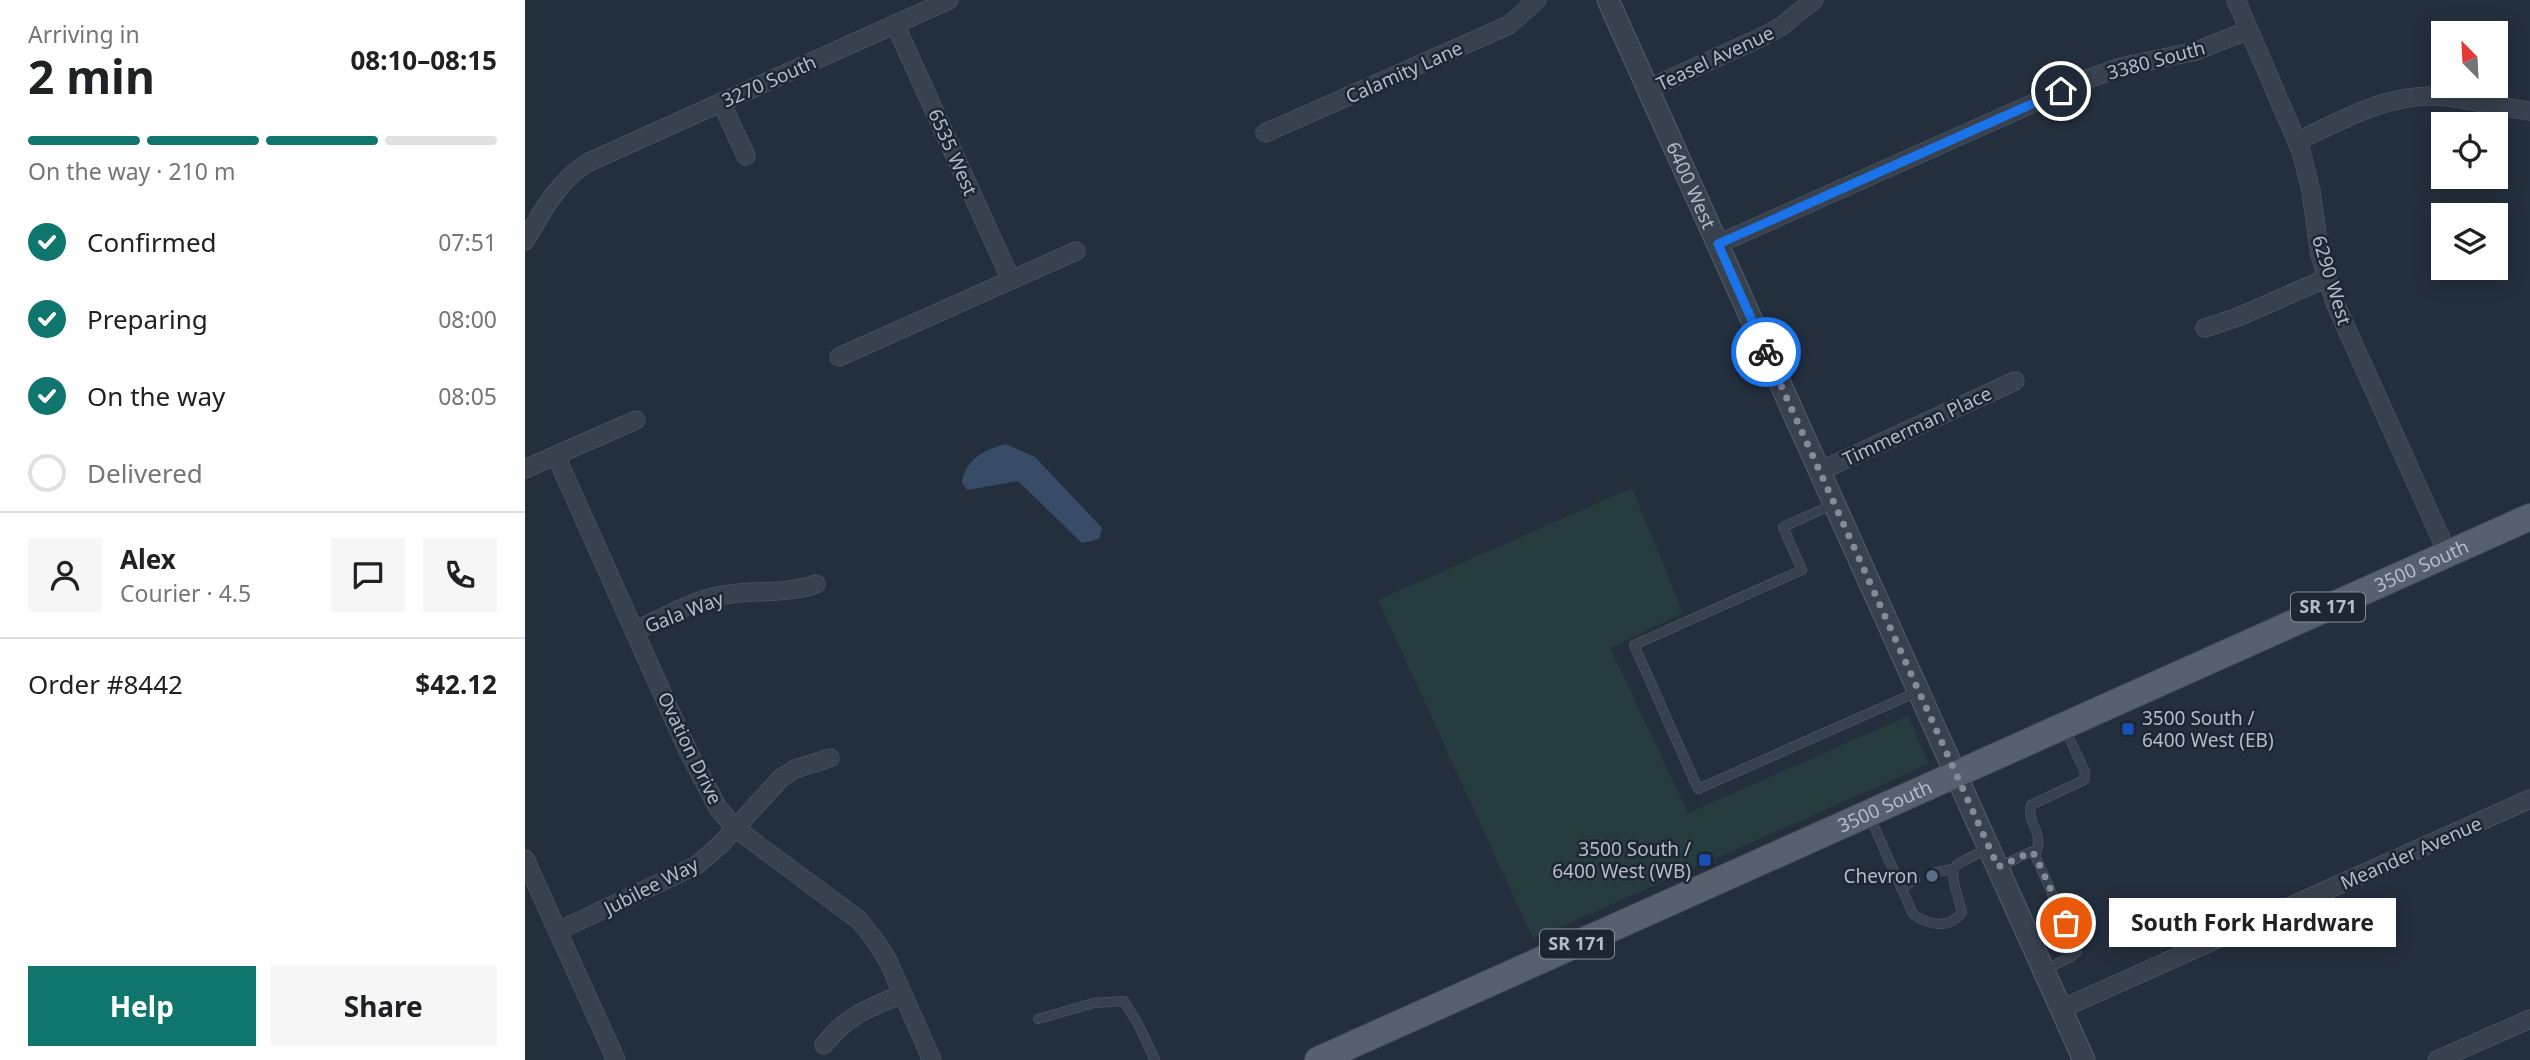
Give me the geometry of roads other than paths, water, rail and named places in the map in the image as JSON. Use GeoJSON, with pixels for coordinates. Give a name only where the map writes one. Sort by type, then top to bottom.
{"type":"FeatureCollection","features":[{"type":"Feature","properties":{"kind":"main road","name":"3500 South"},"geometry":{"type":"LineString","coordinates":[[1318,1060],[2530,517]]}},
{"type":"Feature","properties":{"kind":"street","name":"3270 South"},"geometry":{"type":"LineString","coordinates":[[525,241],[559,187],[576,170],[589,162],[949,0]]}},
{"type":"Feature","properties":{"kind":"street","name":"Calamity Lane"},"geometry":{"type":"LineString","coordinates":[[1265,134],[1509,25],[1537,0]]}},
{"type":"Feature","properties":{"kind":"street","name":"6400 West"},"geometry":{"type":"LineString","coordinates":[[1608,0],[2084,1060]]}},
{"type":"Feature","properties":{"kind":"street","name":"Teasel Avenue"},"geometry":{"type":"LineString","coordinates":[[1648,89],[1764,36],[1782,26],[1814,0]]}},
{"type":"Feature","properties":{"kind":"street","name":"6290 West"},"geometry":{"type":"LineString","coordinates":[[2236,0],[2298,141],[2309,178],[2316,235],[2327,278],[2345,327],[2448,554]]}},
{"type":"Feature","properties":{"kind":"street","name":"6535 West"},"geometry":{"type":"LineString","coordinates":[[895,24],[1010,280]]}},
{"type":"Feature","properties":{"kind":"street","name":"3380 South"},"geometry":{"type":"LineString","coordinates":[[1718,244],[2085,80],[2121,67],[2196,51],[2249,30]]}},
{"type":"Feature","properties":{"kind":"street"},"geometry":{"type":"LineString","coordinates":[[2298,141],[2376,106],[2408,97],[2452,97],[2500,108],[2530,111]]}},
{"type":"Feature","properties":{"kind":"street"},"geometry":{"type":"LineString","coordinates":[[722,103],[746,156]]}},
{"type":"Feature","properties":{"kind":"street"},"geometry":{"type":"LineString","coordinates":[[839,357],[1076,251]]}},
{"type":"Feature","properties":{"kind":"street"},"geometry":{"type":"LineString","coordinates":[[2204,328],[2238,317],[2327,278]]}},
{"type":"Feature","properties":{"kind":"street","name":"Timmerman Place"},"geometry":{"type":"LineString","coordinates":[[1819,471],[2015,381]]}},
{"type":"Feature","properties":{"kind":"street"},"geometry":{"type":"LineString","coordinates":[[525,469],[636,420]]}},
{"type":"Feature","properties":{"kind":"street","name":"Ovation Drive"},"geometry":{"type":"LineString","coordinates":[[556,456],[703,782],[718,808],[735,828],[859,920],[877,943],[932,1060]]}},
{"type":"Feature","properties":{"kind":"street","name":"Gala Way"},"geometry":{"type":"LineString","coordinates":[[635,631],[713,597],[736,593],[792,592],[816,584]]}},
{"type":"Feature","properties":{"kind":"street","name":"Jubilee Way"},"geometry":{"type":"LineString","coordinates":[[558,931],[685,872],[709,855],[781,778],[795,769],[830,758]]}},
{"type":"Feature","properties":{"kind":"street","name":"Meander Avenue"},"geometry":{"type":"LineString","coordinates":[[2061,1009],[2530,799]]}},
{"type":"Feature","properties":{"kind":"street"},"geometry":{"type":"LineString","coordinates":[[525,859],[616,1060]]}},
{"type":"Feature","properties":{"kind":"street"},"geometry":{"type":"LineString","coordinates":[[824,1045],[853,1015],[902,993]]}},
{"type":"Feature","properties":{"kind":"street"},"geometry":{"type":"LineString","coordinates":[[2437,1060],[2530,1018]]}},
{"type":"Feature","properties":{"kind":"lane"},"geometry":{"type":"LineString","coordinates":[[1834,504],[1783,527],[1802,570],[1634,645],[1698,789],[1918,691]]}},
{"type":"Feature","properties":{"kind":"lane"},"geometry":{"type":"LineString","coordinates":[[2035,855],[2040,845],[2039,835],[2031,817],[2031,805],[2084,780],[2085,772],[2064,726]]}},
{"type":"Feature","properties":{"kind":"lane"},"geometry":{"type":"LineString","coordinates":[[1868,813],[1913,914],[1919,919],[1940,924],[1950,923],[1958,918],[1962,912],[1953,869]]}},
{"type":"Feature","properties":{"kind":"lane"},"geometry":{"type":"LineString","coordinates":[[1932,873],[1953,869],[1959,863],[2031,852],[2035,855],[2077,951],[2071,957],[2044,970]]}},
{"type":"Feature","properties":{"kind":"lane"},"geometry":{"type":"LineString","coordinates":[[1901,888],[1915,880]]}},
{"type":"Feature","properties":{"kind":"lane"},"geometry":{"type":"LineString","coordinates":[[1038,1019],[1094,1003],[1124,1000],[1155,1060]]}},
{"type":"Feature","properties":{"kind":"water"},"geometry":{"type":"Polygon","coordinates":[[[1006,444],[1035,457],[1102,528],[1099,539],[1082,543],[1018,481],[967,490],[962,482],[972,461],[984,452],[1006,444]]]}},
{"type":"Feature","properties":{"kind":"place","name":"3500 South / 6400 West (EB)"},"geometry":{"type":"Point","coordinates":[2128,729]}},
{"type":"Feature","properties":{"kind":"place","name":"3500 South / 6400 West (WB)"},"geometry":{"type":"Point","coordinates":[1705,860]}},
{"type":"Feature","properties":{"kind":"place","name":"Chevron"},"geometry":{"type":"Point","coordinates":[1932,876]}},
{"type":"Feature","properties":{"kind":"place","name":"South Fork Hardware"},"geometry":{"type":"Point","coordinates":[2066,923]}}]}
